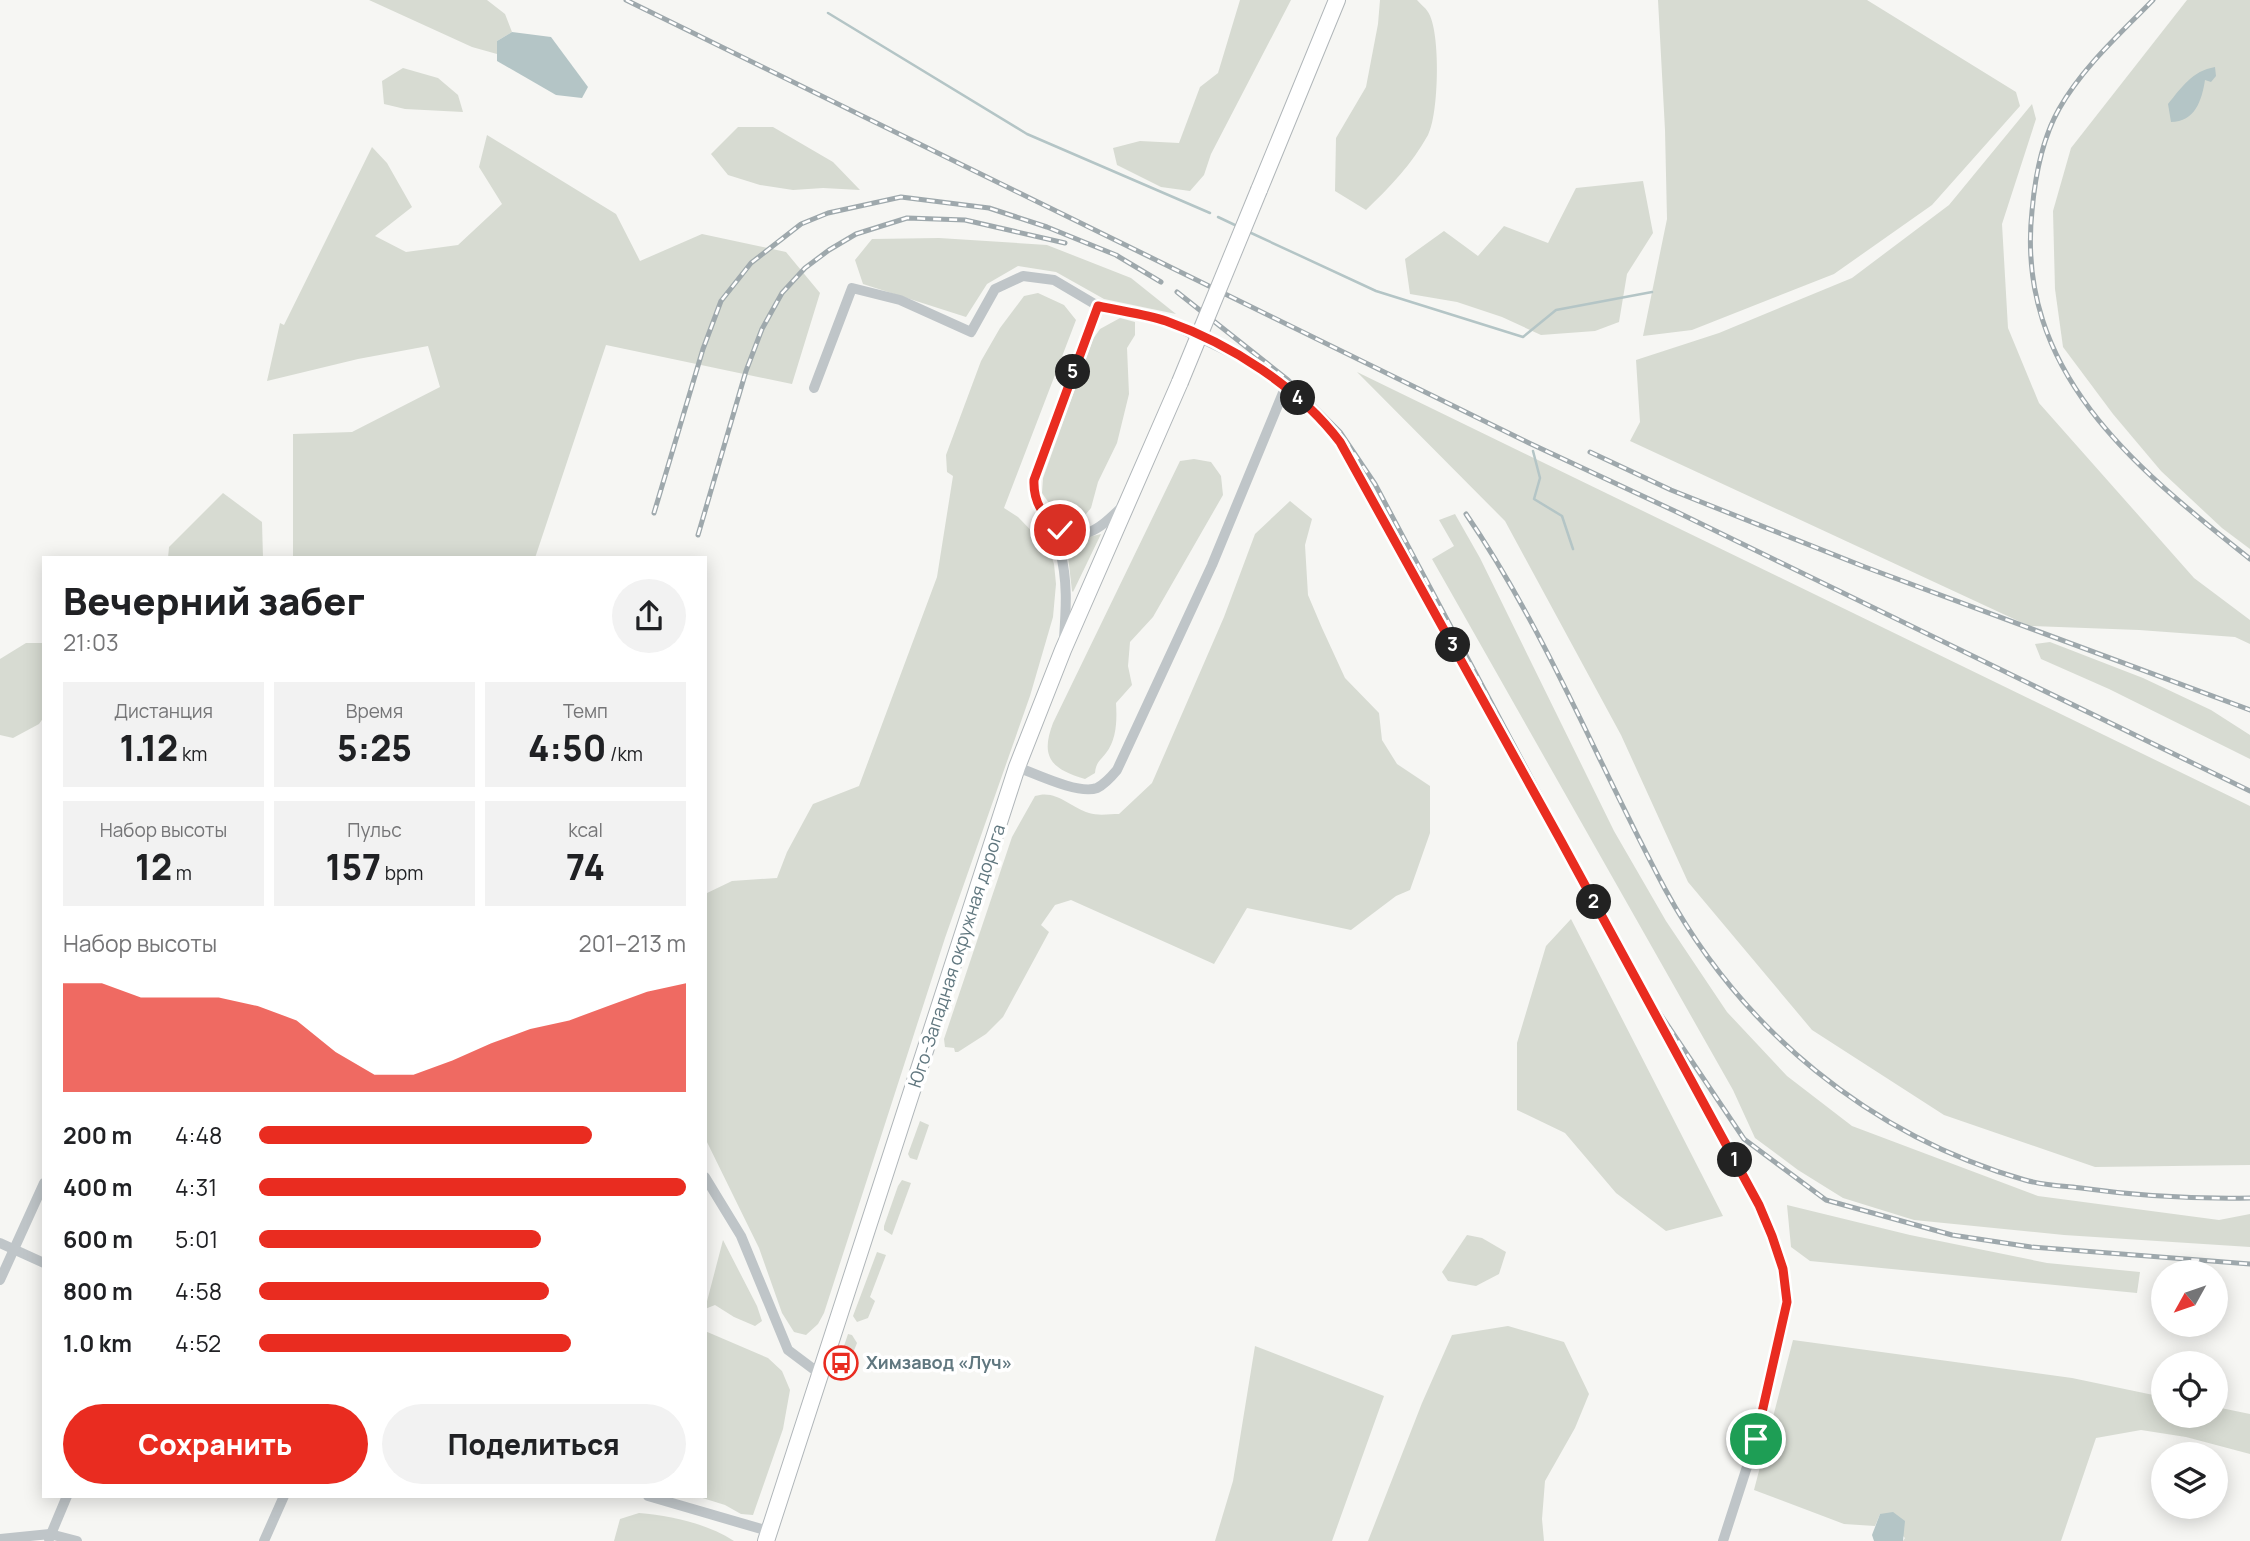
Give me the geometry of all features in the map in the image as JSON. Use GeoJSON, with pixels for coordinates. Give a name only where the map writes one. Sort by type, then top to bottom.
{"type":"FeatureCollection","features":[{"type":"Feature","properties":{"kind":"highway","name":"Юго-Западная окружная дорога"},"geometry":{"type":"LineString","coordinates":[[767,1536],[1017,768],[1063,650],[1180,382],[1337,0]]}},
{"type":"Feature","properties":{"kind":"street"},"geometry":{"type":"LineString","coordinates":[[814,388],[852,288],[900,300],[971,332],[995,289],[1023,276],[1054,280],[1098,306],[1165,321],[1246,360],[1323,420],[1354,465],[1754,1195],[1772,1236],[1783,1269],[1787,1302],[1756,1439],[1723,1541]]}},
{"type":"Feature","properties":{"kind":"street"},"geometry":{"type":"LineString","coordinates":[[1063,650],[1066,580],[1060,552],[1048,521],[1036,501],[1034,480],[1098,306]]}},
{"type":"Feature","properties":{"kind":"street"},"geometry":{"type":"LineString","coordinates":[[1017,768],[1087,790],[1103,784],[1117,770],[1212,565],[1285,388]]}},
{"type":"Feature","properties":{"kind":"street"},"geometry":{"type":"LineString","coordinates":[[1048,521],[1067,532],[1085,534],[1101,527],[1129,500]]}},
{"type":"Feature","properties":{"kind":"street"},"geometry":{"type":"LineString","coordinates":[[707,1180],[740,1236],[788,1350],[820,1374]]}},
{"type":"Feature","properties":{"kind":"street"},"geometry":{"type":"LineString","coordinates":[[0,1280],[42,1187]]}},
{"type":"Feature","properties":{"kind":"street"},"geometry":{"type":"LineString","coordinates":[[0,1243],[42,1263]]}},
{"type":"Feature","properties":{"kind":"street"},"geometry":{"type":"LineString","coordinates":[[49,1538],[66,1498]]}},
{"type":"Feature","properties":{"kind":"street"},"geometry":{"type":"LineString","coordinates":[[264,1541],[283,1498]]}},
{"type":"Feature","properties":{"kind":"street"},"geometry":{"type":"LineString","coordinates":[[655,1498],[767,1536]]}},
{"type":"Feature","properties":{"kind":"street"},"geometry":{"type":"LineString","coordinates":[[0,1539],[49,1538],[76,1541]]}},
{"type":"Feature","properties":{"kind":"shaded area"},"geometry":{"type":"Polygon","coordinates":[[[369,0],[487,0],[505,14],[512,32],[497,41],[497,54],[472,47],[369,0]]]}},
{"type":"Feature","properties":{"kind":"shaded area"},"geometry":{"type":"Polygon","coordinates":[[[1240,0],[1291,0],[1211,154],[1204,175],[1190,191],[1161,187],[1117,165],[1113,148],[1140,141],[1179,143],[1200,87],[1218,73],[1240,0]]]}},
{"type":"Feature","properties":{"kind":"shaded area"},"geometry":{"type":"Polygon","coordinates":[[[1380,0],[1417,0],[1428,12],[1437,54],[1436,92],[1432,125],[1422,146],[1400,175],[1366,210],[1335,191],[1336,138],[1366,87],[1380,0]]]}},
{"type":"Feature","properties":{"kind":"shaded area"},"geometry":{"type":"Polygon","coordinates":[[[1658,0],[1867,0],[2016,92],[2020,106],[1932,205],[1834,274],[1692,330],[1643,336],[1667,219],[1658,0]]]}},
{"type":"Feature","properties":{"kind":"shaded area"},"geometry":{"type":"Polygon","coordinates":[[[2187,0],[2250,0],[2250,549],[2222,528],[2161,471],[2113,414],[2063,347],[2055,289],[2053,211],[2071,148],[2187,0]]]}},
{"type":"Feature","properties":{"kind":"shaded area"},"geometry":{"type":"Polygon","coordinates":[[[512,32],[551,37],[588,87],[582,98],[556,95],[497,61],[497,41],[512,32]]]}},
{"type":"Feature","properties":{"kind":"shaded area"},"geometry":{"type":"Polygon","coordinates":[[[2215,67],[2216,76],[2211,82],[2205,80],[2202,95],[2192,114],[2171,122],[2168,104],[2194,76],[2215,67]]]}},
{"type":"Feature","properties":{"kind":"shaded area"},"geometry":{"type":"Polygon","coordinates":[[[403,68],[438,78],[458,95],[463,112],[405,109],[384,104],[382,81],[403,68]]]}},
{"type":"Feature","properties":{"kind":"shaded area"},"geometry":{"type":"Polygon","coordinates":[[[2032,104],[2036,119],[2002,224],[2008,328],[2039,403],[2194,578],[2250,620],[2250,644],[2235,637],[2029,626],[1630,441],[1640,422],[1636,360],[1719,333],[1852,278],[1949,205],[2032,104]]]}},
{"type":"Feature","properties":{"kind":"shaded area"},"geometry":{"type":"Polygon","coordinates":[[[738,127],[773,127],[833,162],[860,190],[793,190],[760,185],[728,175],[711,154],[738,127]]]}},
{"type":"Feature","properties":{"kind":"shaded area"},"geometry":{"type":"Polygon","coordinates":[[[487,135],[616,214],[640,261],[702,234],[786,252],[820,293],[792,384],[606,345],[536,556],[293,556],[293,434],[352,432],[440,387],[428,346],[358,359],[267,381],[280,323],[284,325],[372,147],[387,163],[412,207],[375,236],[406,252],[458,245],[502,204],[479,167],[487,135]]]}},
{"type":"Feature","properties":{"kind":"shaded area"},"geometry":{"type":"Polygon","coordinates":[[[1643,181],[1653,233],[1627,274],[1619,322],[1595,331],[1541,335],[1502,317],[1457,302],[1410,294],[1405,259],[1444,231],[1478,256],[1504,226],[1548,243],[1576,188],[1643,181]]]}},
{"type":"Feature","properties":{"kind":"shaded area"},"geometry":{"type":"Polygon","coordinates":[[[939,238],[1047,245],[1131,278],[1176,314],[1104,299],[1056,272],[1018,266],[987,284],[966,317],[863,284],[855,260],[872,239],[939,238]]]}},
{"type":"Feature","properties":{"kind":"shaded area"},"geometry":{"type":"Polygon","coordinates":[[[1038,293],[1064,305],[1076,320],[1004,508],[1018,517],[1049,549],[1056,584],[1053,617],[1030,696],[945,938],[824,1313],[818,1324],[806,1335],[794,1332],[782,1313],[759,1248],[707,1142],[707,893],[732,881],[777,878],[787,852],[813,804],[859,786],[937,577],[953,476],[947,472],[946,455],[981,361],[1000,328],[1024,296],[1038,293]]]}},
{"type":"Feature","properties":{"kind":"shaded area"},"geometry":{"type":"Polygon","coordinates":[[[1120,318],[1135,322],[1135,335],[1127,348],[1129,394],[1117,443],[1098,482],[1091,508],[1081,520],[1074,520],[1053,508],[1042,493],[1043,478],[1093,339],[1100,329],[1120,318]]]}},
{"type":"Feature","properties":{"kind":"shaded area"},"geometry":{"type":"Polygon","coordinates":[[[1357,372],[2250,806],[2250,1165],[2095,1167],[1944,1115],[1812,1030],[1688,882],[1621,735],[1505,521],[1357,372]]]}},
{"type":"Feature","properties":{"kind":"shaded area"},"geometry":{"type":"Polygon","coordinates":[[[1194,459],[1211,462],[1221,476],[1223,495],[1153,617],[1130,642],[1128,666],[1132,685],[1116,703],[1116,729],[1110,747],[1097,764],[1095,773],[1085,779],[1073,775],[1057,766],[1048,753],[1053,723],[1180,461],[1194,459]]]}},
{"type":"Feature","properties":{"kind":"shaded area"},"geometry":{"type":"Polygon","coordinates":[[[223,493],[262,522],[263,556],[168,556],[169,547],[223,493]]]}},
{"type":"Feature","properties":{"kind":"shaded area"},"geometry":{"type":"Polygon","coordinates":[[[1290,501],[1312,519],[1305,545],[1308,595],[1345,678],[1379,713],[1382,740],[1397,764],[1430,786],[1430,833],[1410,890],[1396,896],[1351,930],[1247,908],[1214,964],[1071,900],[1055,905],[1041,925],[1049,932],[1003,1017],[986,1034],[958,1052],[955,1052],[954,1048],[945,1047],[944,1039],[1012,837],[1035,796],[1050,795],[1093,814],[1119,814],[1152,783],[1224,617],[1255,534],[1290,501]]]}},
{"type":"Feature","properties":{"kind":"shaded area"},"geometry":{"type":"Polygon","coordinates":[[[1455,514],[1480,558],[1614,831],[1666,921],[1727,1012],[1787,1076],[1852,1126],[2038,1196],[2219,1220],[2250,1214],[2250,1247],[2064,1235],[1914,1220],[1843,1198],[1798,1170],[1755,1138],[1733,1090],[1432,559],[1454,546],[1439,520],[1455,514]]]}},
{"type":"Feature","properties":{"kind":"shaded area"},"geometry":{"type":"Polygon","coordinates":[[[1101,534],[1073,592],[1063,536],[1080,539],[1101,534]]]}},
{"type":"Feature","properties":{"kind":"shaded area"},"geometry":{"type":"Polygon","coordinates":[[[2050,642],[2143,678],[2211,710],[2250,735],[2250,759],[2109,689],[2041,659],[2035,644],[2050,642]]]}},
{"type":"Feature","properties":{"kind":"shaded area"},"geometry":{"type":"Polygon","coordinates":[[[26,643],[42,643],[42,720],[13,738],[0,735],[0,659],[26,643]]]}},
{"type":"Feature","properties":{"kind":"shaded area"},"geometry":{"type":"Polygon","coordinates":[[[1571,919],[1723,1216],[1666,1231],[1616,1193],[1565,1133],[1517,1110],[1517,1043],[1546,946],[1571,919]]]}},
{"type":"Feature","properties":{"kind":"shaded area"},"geometry":{"type":"Polygon","coordinates":[[[920,1121],[929,1125],[917,1160],[910,1158],[908,1154],[920,1121]]]}},
{"type":"Feature","properties":{"kind":"shaded area"},"geometry":{"type":"Polygon","coordinates":[[[902,1180],[911,1183],[892,1235],[884,1230],[884,1226],[902,1180]]]}},
{"type":"Feature","properties":{"kind":"shaded area"},"geometry":{"type":"Polygon","coordinates":[[[1787,1205],[1910,1235],[2047,1263],[2140,1272],[2137,1293],[1810,1261],[1791,1247],[1787,1205]]]}},
{"type":"Feature","properties":{"kind":"shaded area"},"geometry":{"type":"Polygon","coordinates":[[[1467,1235],[1482,1238],[1506,1252],[1499,1274],[1476,1286],[1448,1281],[1442,1272],[1467,1235]]]}},
{"type":"Feature","properties":{"kind":"shaded area"},"geometry":{"type":"Polygon","coordinates":[[[723,1240],[762,1321],[755,1326],[715,1305],[707,1308],[723,1240]]]}},
{"type":"Feature","properties":{"kind":"shaded area"},"geometry":{"type":"Polygon","coordinates":[[[877,1252],[886,1255],[870,1297],[875,1301],[868,1318],[857,1322],[853,1316],[877,1252]]]}},
{"type":"Feature","properties":{"kind":"shaded area"},"geometry":{"type":"Polygon","coordinates":[[[1508,1326],[1564,1342],[1589,1394],[1575,1428],[1545,1481],[1542,1519],[1544,1541],[1368,1541],[1422,1403],[1452,1335],[1508,1326]]]}},
{"type":"Feature","properties":{"kind":"shaded area"},"geometry":{"type":"Polygon","coordinates":[[[707,1332],[768,1358],[782,1371],[790,1390],[783,1429],[753,1515],[741,1514],[725,1505],[702,1498],[707,1498],[707,1332]]]}},
{"type":"Feature","properties":{"kind":"shaded area"},"geometry":{"type":"Polygon","coordinates":[[[848,1334],[852,1335],[857,1343],[844,1375],[834,1376],[848,1334]]]}},
{"type":"Feature","properties":{"kind":"shaded area"},"geometry":{"type":"Polygon","coordinates":[[[1793,1340],[2072,1378],[2151,1394],[2151,1428],[2228,1428],[2228,1409],[2250,1414],[2250,1454],[2228,1448],[2228,1442],[2205,1442],[2141,1430],[2096,1438],[2061,1541],[1903,1541],[1905,1538],[1880,1514],[1875,1526],[1844,1524],[1754,1490],[1793,1340]]]}},
{"type":"Feature","properties":{"kind":"shaded area"},"geometry":{"type":"Polygon","coordinates":[[[1255,1346],[1384,1396],[1332,1541],[1215,1541],[1233,1481],[1255,1346]]]}},
{"type":"Feature","properties":{"kind":"shaded area"},"geometry":{"type":"Polygon","coordinates":[[[1893,1512],[1905,1521],[1903,1541],[1874,1541],[1872,1535],[1880,1514],[1893,1512]]]}},
{"type":"Feature","properties":{"kind":"shaded area"},"geometry":{"type":"Polygon","coordinates":[[[639,1513],[688,1521],[712,1529],[734,1541],[614,1541],[620,1519],[639,1513]]]}},
{"type":"Feature","properties":{"kind":"waterway"},"geometry":{"type":"LineString","coordinates":[[828,13],[1027,134],[1210,213]]}},
{"type":"Feature","properties":{"kind":"waterway"},"geometry":{"type":"LineString","coordinates":[[1218,217],[1237,226]]}},
{"type":"Feature","properties":{"kind":"waterway"},"geometry":{"type":"LineString","coordinates":[[1249,232],[1376,291],[1523,337],[1556,310],[1652,292]]}},
{"type":"Feature","properties":{"kind":"waterway"},"geometry":{"type":"LineString","coordinates":[[1533,451],[1540,478],[1534,499],[1562,516],[1573,549]]}},
{"type":"Feature","properties":{"kind":"railway"},"geometry":{"type":"LineString","coordinates":[[626,0],[1529,443],[1679,513],[2250,791]]}},
{"type":"Feature","properties":{"kind":"railway"},"geometry":{"type":"LineString","coordinates":[[2153,0],[2091,65],[2053,121],[2040,158],[2035,185],[2032,269],[2043,321],[2063,368],[2092,412],[2126,452],[2165,489],[2250,559]]}},
{"type":"Feature","properties":{"kind":"railway"},"geometry":{"type":"LineString","coordinates":[[654,513],[703,349],[721,301],[751,263],[801,224],[828,213],[901,197],[989,208],[1047,227],[1116,255],[1161,282]]}},
{"type":"Feature","properties":{"kind":"railway"},"geometry":{"type":"LineString","coordinates":[[698,535],[746,371],[762,329],[782,293],[805,268],[856,234],[907,218],[965,220],[1065,243]]}},
{"type":"Feature","properties":{"kind":"railway"},"geometry":{"type":"LineString","coordinates":[[1177,292],[1288,380],[1340,432],[1375,484],[1644,990],[1744,1139],[1826,1200],[1952,1235],[2031,1247],[2250,1264]]}},
{"type":"Feature","properties":{"kind":"railway"},"geometry":{"type":"LineString","coordinates":[[1590,452],[1671,490],[1865,567],[2250,710]]}},
{"type":"Feature","properties":{"kind":"railway"},"geometry":{"type":"LineString","coordinates":[[1466,514],[1521,604],[1640,842],[1696,940],[1732,987],[1771,1031],[1815,1070],[1863,1106],[1914,1136],[1968,1161],[2025,1180],[2144,1195],[2250,1198]]}},
{"type":"Feature","properties":{"kind":"place","name":"Химзавод «Луч»"},"geometry":{"type":"Point","coordinates":[841,1363]}},
{"type":"Feature","properties":{"kind":"route"},"geometry":{"type":"LineString","coordinates":[[1060,530],[1048,521],[1038,506],[1034,495],[1034,480],[1098,306],[1165,321],[1246,360],[1312,410],[1340,442],[1561,841],[1759,1205],[1772,1236],[1783,1269],[1787,1302],[1756,1439]]}}]}
